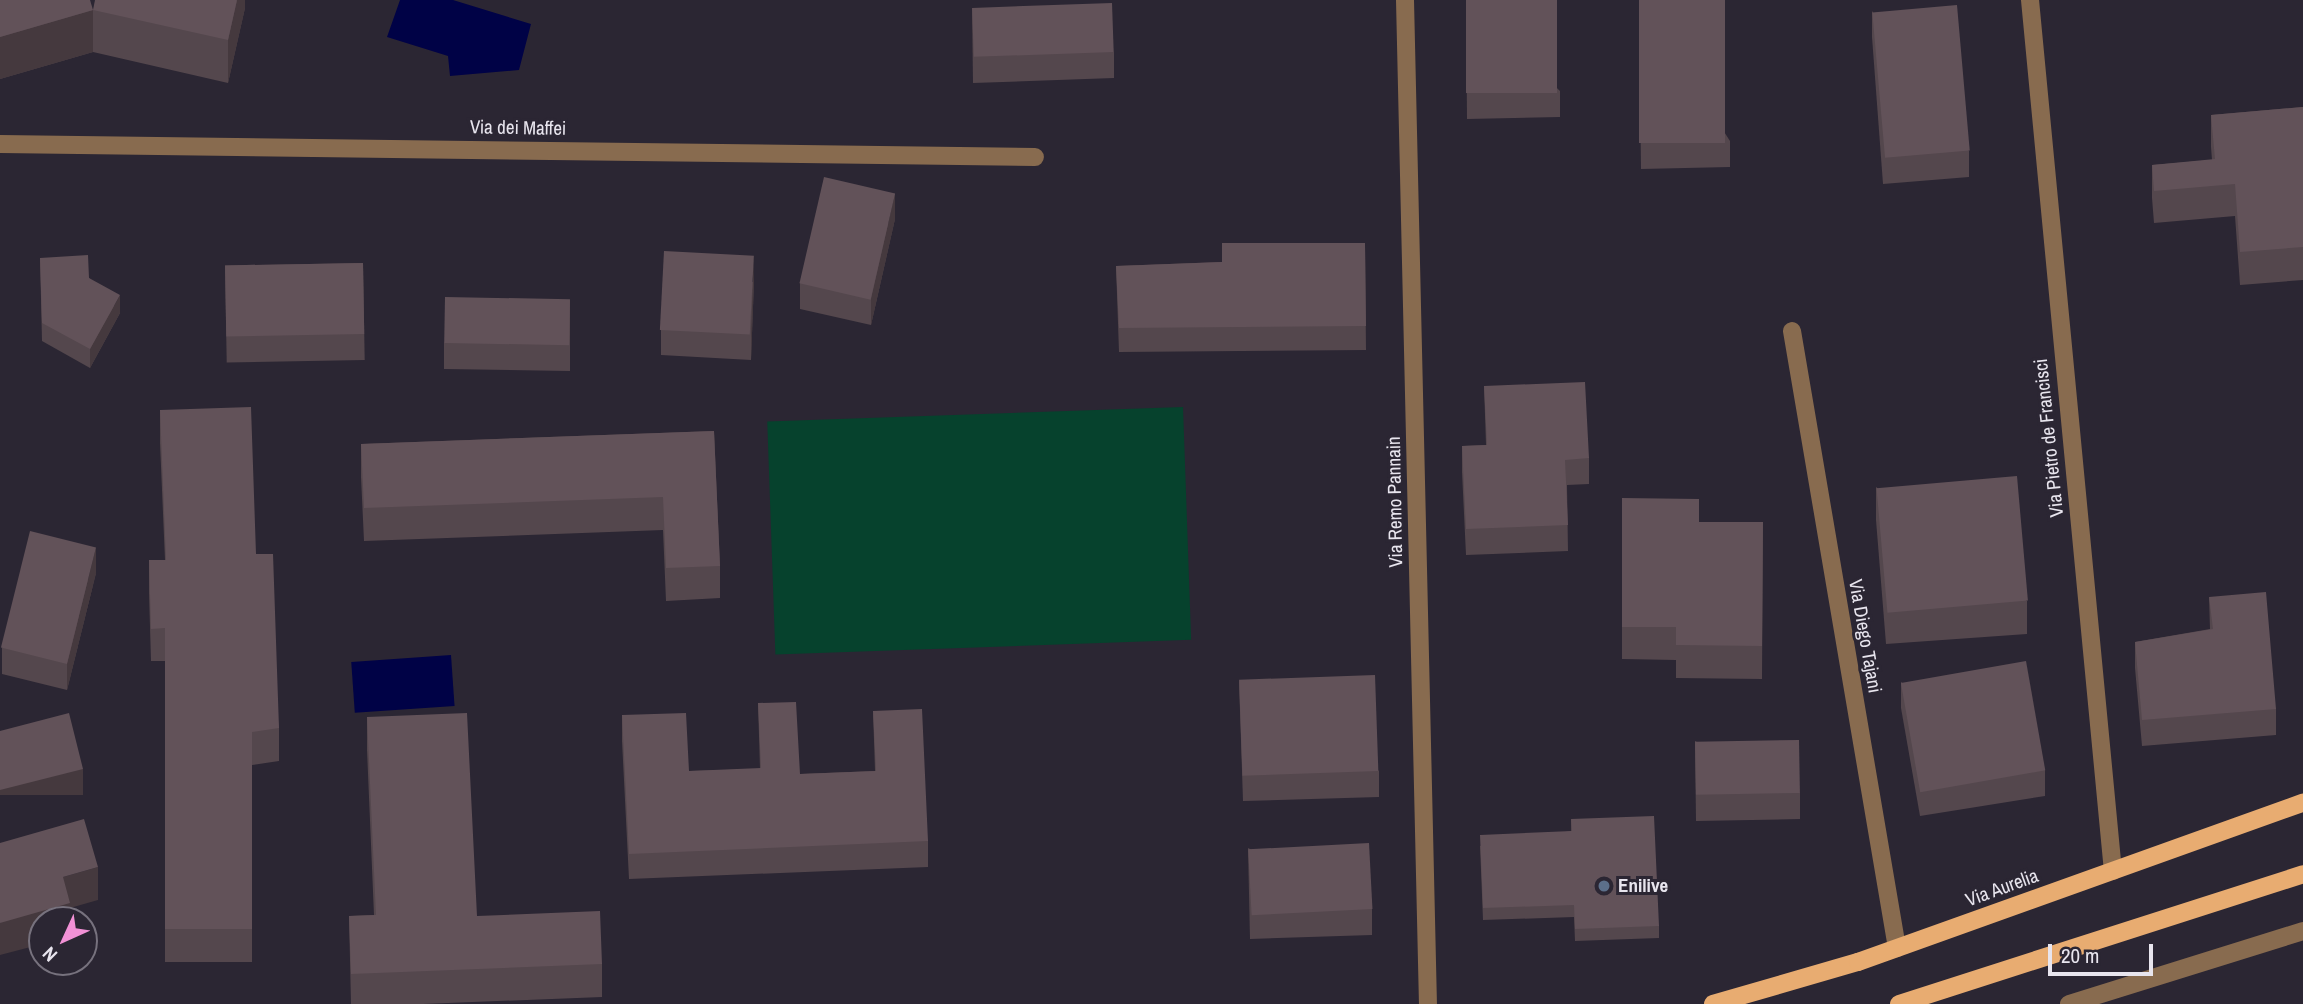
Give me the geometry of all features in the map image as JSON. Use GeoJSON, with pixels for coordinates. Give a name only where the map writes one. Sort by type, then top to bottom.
{"type":"FeatureCollection","features":[{"type":"Feature","properties":{"kind":"main road","name":"Via Aurelia"},"geometry":{"type":"LineString","coordinates":[[1713,1004],[1897,948],[2303,803]]}},
{"type":"Feature","properties":{"kind":"main road"},"geometry":{"type":"LineString","coordinates":[[1899,1004],[2303,874]]}},
{"type":"Feature","properties":{"kind":"street","name":"Via Remo Pannain"},"geometry":{"type":"LineString","coordinates":[[1405,0],[1428,1004]]}},
{"type":"Feature","properties":{"kind":"street","name":"Via Pietro de Francisci"},"geometry":{"type":"LineString","coordinates":[[2030,0],[2112,871]]}},
{"type":"Feature","properties":{"kind":"street","name":"Via dei Maffei"},"geometry":{"type":"LineString","coordinates":[[0,144],[1035,157]]}},
{"type":"Feature","properties":{"kind":"street","name":"Via Diego Tajani"},"geometry":{"type":"LineString","coordinates":[[1792,331],[1897,948]]}},
{"type":"Feature","properties":{"kind":"street"},"geometry":{"type":"LineString","coordinates":[[2069,1004],[2303,931]]}},
{"type":"Feature","properties":{"kind":"green space"},"geometry":{"type":"Polygon","coordinates":[[[1183,407],[1191,640],[775,654],[767,422],[1183,407]]]}},
{"type":"Feature","properties":{"kind":"shaded area"},"geometry":{"type":"Polygon","coordinates":[[[400,0],[453,0],[531,24],[519,70],[450,76],[448,56],[387,37],[400,0]]]}},
{"type":"Feature","properties":{"kind":"shaded area"},"geometry":{"type":"Polygon","coordinates":[[[451,655],[455,706],[355,713],[351,662],[451,655]]]}},
{"type":"Feature","properties":{"kind":"building"},"geometry":{"type":"Polygon","coordinates":[[[0,0],[90,0],[93,10],[0,37],[0,0]]]}},
{"type":"Feature","properties":{"kind":"building"},"geometry":{"type":"Polygon","coordinates":[[[95,0],[237,0],[228,40],[93,10],[95,0]]]}},
{"type":"Feature","properties":{"kind":"building"},"geometry":{"type":"Polygon","coordinates":[[[1466,0],[1557,0],[1557,93],[1466,93],[1466,0]]]}},
{"type":"Feature","properties":{"kind":"building"},"geometry":{"type":"Polygon","coordinates":[[[1639,0],[1725,0],[1725,143],[1639,143],[1639,0]]]}},
{"type":"Feature","properties":{"kind":"building"},"geometry":{"type":"Polygon","coordinates":[[[1112,3],[1114,52],[974,57],[972,8],[1112,3]]]}},
{"type":"Feature","properties":{"kind":"building"},"geometry":{"type":"Polygon","coordinates":[[[1957,5],[1970,150],[1885,158],[1872,12],[1957,5]]]}},
{"type":"Feature","properties":{"kind":"building"},"geometry":{"type":"Polygon","coordinates":[[[2303,107],[2303,247],[2240,252],[2235,184],[2154,191],[2152,165],[2215,159],[2211,115],[2303,107]]]}},
{"type":"Feature","properties":{"kind":"building"},"geometry":{"type":"Polygon","coordinates":[[[824,177],[895,193],[871,300],[799,283],[824,177]]]}},
{"type":"Feature","properties":{"kind":"building"},"geometry":{"type":"Polygon","coordinates":[[[1222,243],[1365,243],[1366,326],[1119,328],[1116,266],[1222,262],[1222,243]]]}},
{"type":"Feature","properties":{"kind":"building"},"geometry":{"type":"Polygon","coordinates":[[[664,251],[754,256],[750,335],[660,330],[664,251]]]}},
{"type":"Feature","properties":{"kind":"building"},"geometry":{"type":"Polygon","coordinates":[[[88,255],[89,278],[120,295],[90,349],[42,323],[40,258],[88,255]]]}},
{"type":"Feature","properties":{"kind":"building"},"geometry":{"type":"Polygon","coordinates":[[[363,263],[364,334],[226,336],[225,265],[363,263]]]}},
{"type":"Feature","properties":{"kind":"building"},"geometry":{"type":"Polygon","coordinates":[[[445,297],[570,299],[569,345],[444,343],[445,297]]]}},
{"type":"Feature","properties":{"kind":"building"},"geometry":{"type":"Polygon","coordinates":[[[1585,382],[1589,458],[1565,460],[1568,525],[1466,529],[1462,446],[1487,445],[1484,386],[1585,382]]]}},
{"type":"Feature","properties":{"kind":"building"},"geometry":{"type":"Polygon","coordinates":[[[251,407],[256,554],[273,554],[279,728],[252,732],[252,929],[165,929],[165,628],[151,629],[149,560],[166,560],[160,410],[251,407]]]}},
{"type":"Feature","properties":{"kind":"building"},"geometry":{"type":"Polygon","coordinates":[[[714,431],[720,566],[666,568],[663,497],[364,508],[361,444],[714,431]]]}},
{"type":"Feature","properties":{"kind":"building"},"geometry":{"type":"Polygon","coordinates":[[[2017,476],[2028,601],[1887,613],[1877,488],[2017,476]]]}},
{"type":"Feature","properties":{"kind":"building"},"geometry":{"type":"Polygon","coordinates":[[[1622,498],[1699,499],[1699,522],[1763,522],[1762,646],[1676,645],[1676,627],[1622,627],[1622,498]]]}},
{"type":"Feature","properties":{"kind":"building"},"geometry":{"type":"Polygon","coordinates":[[[30,531],[96,547],[67,664],[1,647],[30,531]]]}},
{"type":"Feature","properties":{"kind":"building"},"geometry":{"type":"Polygon","coordinates":[[[2266,592],[2276,709],[2142,720],[2135,642],[2213,629],[2209,597],[2266,592]]]}},
{"type":"Feature","properties":{"kind":"building"},"geometry":{"type":"Polygon","coordinates":[[[2026,661],[2045,770],[1920,792],[1901,683],[2026,661]]]}},
{"type":"Feature","properties":{"kind":"building"},"geometry":{"type":"Polygon","coordinates":[[[1375,675],[1378,771],[1242,776],[1239,680],[1375,675]]]}},
{"type":"Feature","properties":{"kind":"building"},"geometry":{"type":"Polygon","coordinates":[[[796,702],[800,774],[876,771],[873,711],[922,709],[928,841],[629,854],[622,715],[686,713],[689,771],[761,768],[758,703],[796,702]]]}},
{"type":"Feature","properties":{"kind":"building"},"geometry":{"type":"Polygon","coordinates":[[[69,713],[83,769],[0,790],[0,731],[69,713]]]}},
{"type":"Feature","properties":{"kind":"building"},"geometry":{"type":"Polygon","coordinates":[[[467,713],[477,916],[600,911],[602,964],[351,974],[349,916],[376,915],[367,717],[467,713]]]}},
{"type":"Feature","properties":{"kind":"building"},"geometry":{"type":"Polygon","coordinates":[[[1799,740],[1800,793],[1696,795],[1695,742],[1799,740]]]}},
{"type":"Feature","properties":{"kind":"building"},"geometry":{"type":"Polygon","coordinates":[[[1654,816],[1659,926],[1575,929],[1574,905],[1483,908],[1480,835],[1572,831],[1571,819],[1654,816]]]}},
{"type":"Feature","properties":{"kind":"building"},"geometry":{"type":"Polygon","coordinates":[[[84,819],[98,867],[63,877],[70,903],[60,906],[28,906],[28,915],[0,923],[0,843],[84,819]]]}},
{"type":"Feature","properties":{"kind":"building"},"geometry":{"type":"Polygon","coordinates":[[[1369,843],[1372,909],[1252,915],[1248,849],[1369,843]]]}},
{"type":"Feature","properties":{"kind":"place","name":"Enilive"},"geometry":{"type":"Point","coordinates":[1604,886]}}]}
